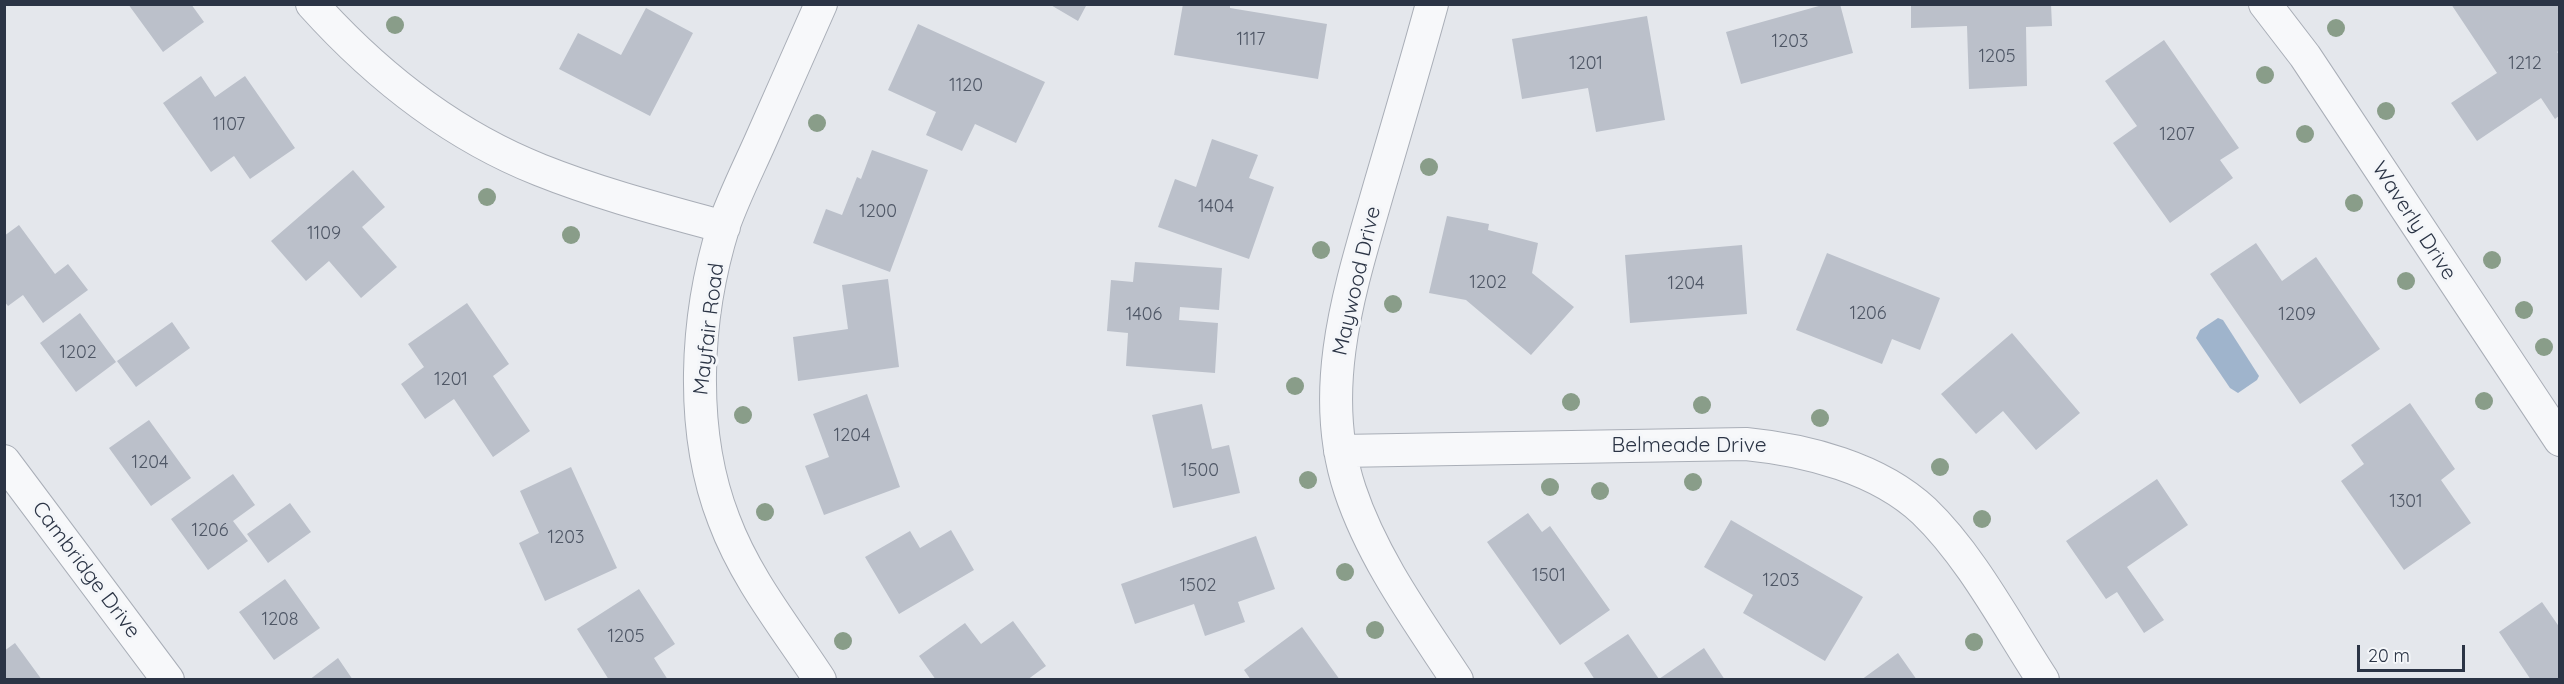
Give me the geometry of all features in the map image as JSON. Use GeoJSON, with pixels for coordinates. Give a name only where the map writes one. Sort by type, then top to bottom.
{"type":"FeatureCollection","features":[{"type":"Feature","properties":{"kind":"street"},"geometry":{"type":"LineString","coordinates":[[312,4],[358,52],[420,103],[472,137],[539,170],[621,199],[724,227]]}},
{"type":"Feature","properties":{"kind":"street","name":"Mayfair Road"},"geometry":{"type":"LineString","coordinates":[[820,680],[748,572],[723,520],[707,466],[700,414],[700,364],[710,282],[724,227],[822,4]]}},
{"type":"Feature","properties":{"kind":"street","name":"Maywood Drive"},"geometry":{"type":"LineString","coordinates":[[1432,4],[1351,286],[1340,342],[1335,396],[1340,451],[1350,491],[1374,546],[1393,581],[1457,680]]}},
{"type":"Feature","properties":{"kind":"street","name":"Waverly Drive"},"geometry":{"type":"LineString","coordinates":[[2265,4],[2305,56],[2559,440]]}},
{"type":"Feature","properties":{"kind":"street","name":"Belmeade Drive"},"geometry":{"type":"LineString","coordinates":[[1340,451],[1746,444],[1782,447],[1843,465],[1883,483],[1923,510],[1957,549],[2043,680]]}},
{"type":"Feature","properties":{"kind":"street","name":"Cambridge Drive"},"geometry":{"type":"LineString","coordinates":[[4,461],[168,680]]}},
{"type":"Feature","properties":{"kind":"water"},"geometry":{"type":"Polygon","coordinates":[[[2218,318],[2223,320],[2259,376],[2257,380],[2238,393],[2230,388],[2196,338],[2200,330],[2218,318]]]}},
{"type":"Feature","properties":{"kind":"building"},"geometry":{"type":"Polygon","coordinates":[[[128,4],[191,4],[204,22],[163,52],[128,4]]]}},
{"type":"Feature","properties":{"kind":"building"},"geometry":{"type":"Polygon","coordinates":[[[1049,4],[1087,4],[1078,21],[1049,4]]]}},
{"type":"Feature","properties":{"kind":"building"},"geometry":{"type":"Polygon","coordinates":[[[1183,4],[1230,4],[1230,8],[1327,24],[1318,79],[1174,55],[1183,4]]]}},
{"type":"Feature","properties":{"kind":"building"},"geometry":{"type":"Polygon","coordinates":[[[1826,4],[1840,4],[1853,53],[1741,84],[1726,32],[1826,4]]]}},
{"type":"Feature","properties":{"kind":"building"},"geometry":{"type":"Polygon","coordinates":[[[1911,4],[2051,4],[2052,26],[2026,27],[2027,86],[1969,89],[1967,26],[1911,28],[1911,4]]]}},
{"type":"Feature","properties":{"kind":"building"},"geometry":{"type":"Polygon","coordinates":[[[2451,4],[2560,4],[2560,50],[2557,52],[2560,55],[2560,115],[2555,119],[2541,98],[2477,141],[2451,103],[2497,73],[2451,4]]]}},
{"type":"Feature","properties":{"kind":"building"},"geometry":{"type":"Polygon","coordinates":[[[646,8],[693,33],[650,116],[559,69],[578,33],[621,55],[646,8]]]}},
{"type":"Feature","properties":{"kind":"building"},"geometry":{"type":"Polygon","coordinates":[[[1647,16],[1665,120],[1596,132],[1588,88],[1522,99],[1512,39],[1647,16]]]}},
{"type":"Feature","properties":{"kind":"building"},"geometry":{"type":"Polygon","coordinates":[[[918,24],[1045,82],[1016,143],[975,124],[962,151],[926,135],[936,112],[888,90],[918,24]]]}},
{"type":"Feature","properties":{"kind":"building"},"geometry":{"type":"Polygon","coordinates":[[[2164,40],[2239,148],[2220,160],[2233,178],[2170,223],[2113,143],[2137,126],[2105,81],[2164,40]]]}},
{"type":"Feature","properties":{"kind":"building"},"geometry":{"type":"Polygon","coordinates":[[[201,76],[215,97],[245,76],[295,148],[250,179],[234,156],[211,172],[163,103],[201,76]]]}},
{"type":"Feature","properties":{"kind":"building"},"geometry":{"type":"Polygon","coordinates":[[[1212,139],[1258,155],[1249,178],[1274,187],[1249,259],[1158,227],[1175,179],[1196,187],[1212,139]]]}},
{"type":"Feature","properties":{"kind":"building"},"geometry":{"type":"Polygon","coordinates":[[[872,150],[928,170],[890,272],[813,243],[826,209],[842,215],[857,177],[861,179],[872,150]]]}},
{"type":"Feature","properties":{"kind":"building"},"geometry":{"type":"Polygon","coordinates":[[[353,170],[385,207],[362,227],[397,267],[361,298],[329,261],[306,281],[271,241],[353,170]]]}},
{"type":"Feature","properties":{"kind":"building"},"geometry":{"type":"Polygon","coordinates":[[[1447,216],[1489,224],[1488,230],[1538,243],[1532,273],[1574,307],[1531,355],[1466,300],[1429,293],[1447,216]]]}},
{"type":"Feature","properties":{"kind":"building"},"geometry":{"type":"Polygon","coordinates":[[[19,225],[55,274],[68,264],[88,290],[43,323],[23,295],[8,306],[4,301],[4,236],[19,225]]]}},
{"type":"Feature","properties":{"kind":"building"},"geometry":{"type":"Polygon","coordinates":[[[2256,243],[2282,281],[2316,257],[2380,349],[2300,404],[2210,274],[2256,243]]]}},
{"type":"Feature","properties":{"kind":"building"},"geometry":{"type":"Polygon","coordinates":[[[1742,245],[1747,314],[1630,323],[1625,255],[1742,245]]]}},
{"type":"Feature","properties":{"kind":"building"},"geometry":{"type":"Polygon","coordinates":[[[1827,253],[1940,298],[1920,350],[1892,339],[1882,364],[1796,330],[1827,253]]]}},
{"type":"Feature","properties":{"kind":"building"},"geometry":{"type":"Polygon","coordinates":[[[1135,262],[1222,268],[1219,310],[1180,307],[1179,320],[1218,323],[1215,373],[1126,366],[1128,333],[1107,331],[1111,280],[1133,282],[1135,262]]]}},
{"type":"Feature","properties":{"kind":"building"},"geometry":{"type":"Polygon","coordinates":[[[888,279],[899,367],[798,381],[793,337],[848,329],[842,285],[888,279]]]}},
{"type":"Feature","properties":{"kind":"building"},"geometry":{"type":"Polygon","coordinates":[[[467,303],[509,364],[493,376],[530,431],[493,457],[454,399],[425,419],[401,384],[424,367],[408,344],[467,303]]]}},
{"type":"Feature","properties":{"kind":"building"},"geometry":{"type":"Polygon","coordinates":[[[80,313],[116,362],[76,392],[40,343],[80,313]]]}},
{"type":"Feature","properties":{"kind":"building"},"geometry":{"type":"Polygon","coordinates":[[[172,322],[190,348],[136,387],[117,361],[172,322]]]}},
{"type":"Feature","properties":{"kind":"building"},"geometry":{"type":"Polygon","coordinates":[[[2012,333],[2080,413],[2036,450],[2003,411],[1976,434],[1941,394],[2012,333]]]}},
{"type":"Feature","properties":{"kind":"building"},"geometry":{"type":"Polygon","coordinates":[[[867,394],[900,487],[824,515],[805,466],[829,457],[813,414],[867,394]]]}},
{"type":"Feature","properties":{"kind":"building"},"geometry":{"type":"Polygon","coordinates":[[[2410,403],[2455,469],[2441,480],[2471,523],[2404,570],[2341,481],[2364,464],[2351,445],[2410,403]]]}},
{"type":"Feature","properties":{"kind":"building"},"geometry":{"type":"Polygon","coordinates":[[[1202,404],[1212,449],[1229,445],[1240,493],[1173,508],[1152,415],[1202,404]]]}},
{"type":"Feature","properties":{"kind":"building"},"geometry":{"type":"Polygon","coordinates":[[[149,420],[191,478],[151,506],[109,448],[149,420]]]}},
{"type":"Feature","properties":{"kind":"building"},"geometry":{"type":"Polygon","coordinates":[[[571,467],[617,568],[545,601],[519,543],[539,533],[520,491],[571,467]]]}},
{"type":"Feature","properties":{"kind":"building"},"geometry":{"type":"Polygon","coordinates":[[[233,474],[255,505],[233,521],[248,541],[208,570],[171,519],[233,474]]]}},
{"type":"Feature","properties":{"kind":"building"},"geometry":{"type":"Polygon","coordinates":[[[2157,479],[2188,525],[2127,567],[2164,620],[2144,633],[2117,592],[2106,599],[2066,541],[2157,479]]]}},
{"type":"Feature","properties":{"kind":"building"},"geometry":{"type":"Polygon","coordinates":[[[290,503],[311,532],[268,563],[247,534],[290,503]]]}},
{"type":"Feature","properties":{"kind":"building"},"geometry":{"type":"Polygon","coordinates":[[[1528,513],[1542,532],[1550,526],[1610,610],[1560,645],[1487,542],[1528,513]]]}},
{"type":"Feature","properties":{"kind":"building"},"geometry":{"type":"Polygon","coordinates":[[[1731,520],[1863,597],[1825,661],[1743,613],[1753,595],[1704,567],[1731,520]]]}},
{"type":"Feature","properties":{"kind":"building"},"geometry":{"type":"Polygon","coordinates":[[[951,530],[974,570],[899,614],[865,557],[910,531],[920,548],[951,530]]]}},
{"type":"Feature","properties":{"kind":"building"},"geometry":{"type":"Polygon","coordinates":[[[1256,536],[1275,589],[1238,602],[1245,622],[1205,636],[1194,604],[1135,624],[1121,584],[1256,536]]]}},
{"type":"Feature","properties":{"kind":"building"},"geometry":{"type":"Polygon","coordinates":[[[285,579],[320,628],[274,660],[239,612],[285,579]]]}},
{"type":"Feature","properties":{"kind":"building"},"geometry":{"type":"Polygon","coordinates":[[[639,589],[675,644],[654,658],[668,680],[609,680],[577,629],[639,589]]]}},
{"type":"Feature","properties":{"kind":"building"},"geometry":{"type":"Polygon","coordinates":[[[2542,602],[2560,628],[2560,680],[2531,680],[2499,632],[2542,602]]]}},
{"type":"Feature","properties":{"kind":"building"},"geometry":{"type":"Polygon","coordinates":[[[1013,621],[1046,666],[1027,680],[936,680],[919,656],[965,623],[981,644],[1013,621]]]}},
{"type":"Feature","properties":{"kind":"building"},"geometry":{"type":"Polygon","coordinates":[[[1302,627],[1340,680],[1251,680],[1244,670],[1302,627]]]}},
{"type":"Feature","properties":{"kind":"building"},"geometry":{"type":"Polygon","coordinates":[[[1628,634],[1659,679],[1704,648],[1725,680],[1595,680],[1584,663],[1628,634]]]}},
{"type":"Feature","properties":{"kind":"building"},"geometry":{"type":"Polygon","coordinates":[[[15,643],[42,680],[4,680],[4,651],[15,643]]]}},
{"type":"Feature","properties":{"kind":"building"},"geometry":{"type":"Polygon","coordinates":[[[1898,653],[1917,680],[1861,680],[1898,653]]]}},
{"type":"Feature","properties":{"kind":"building"},"geometry":{"type":"Polygon","coordinates":[[[338,658],[353,680],[309,680],[338,658]]]}}]}
